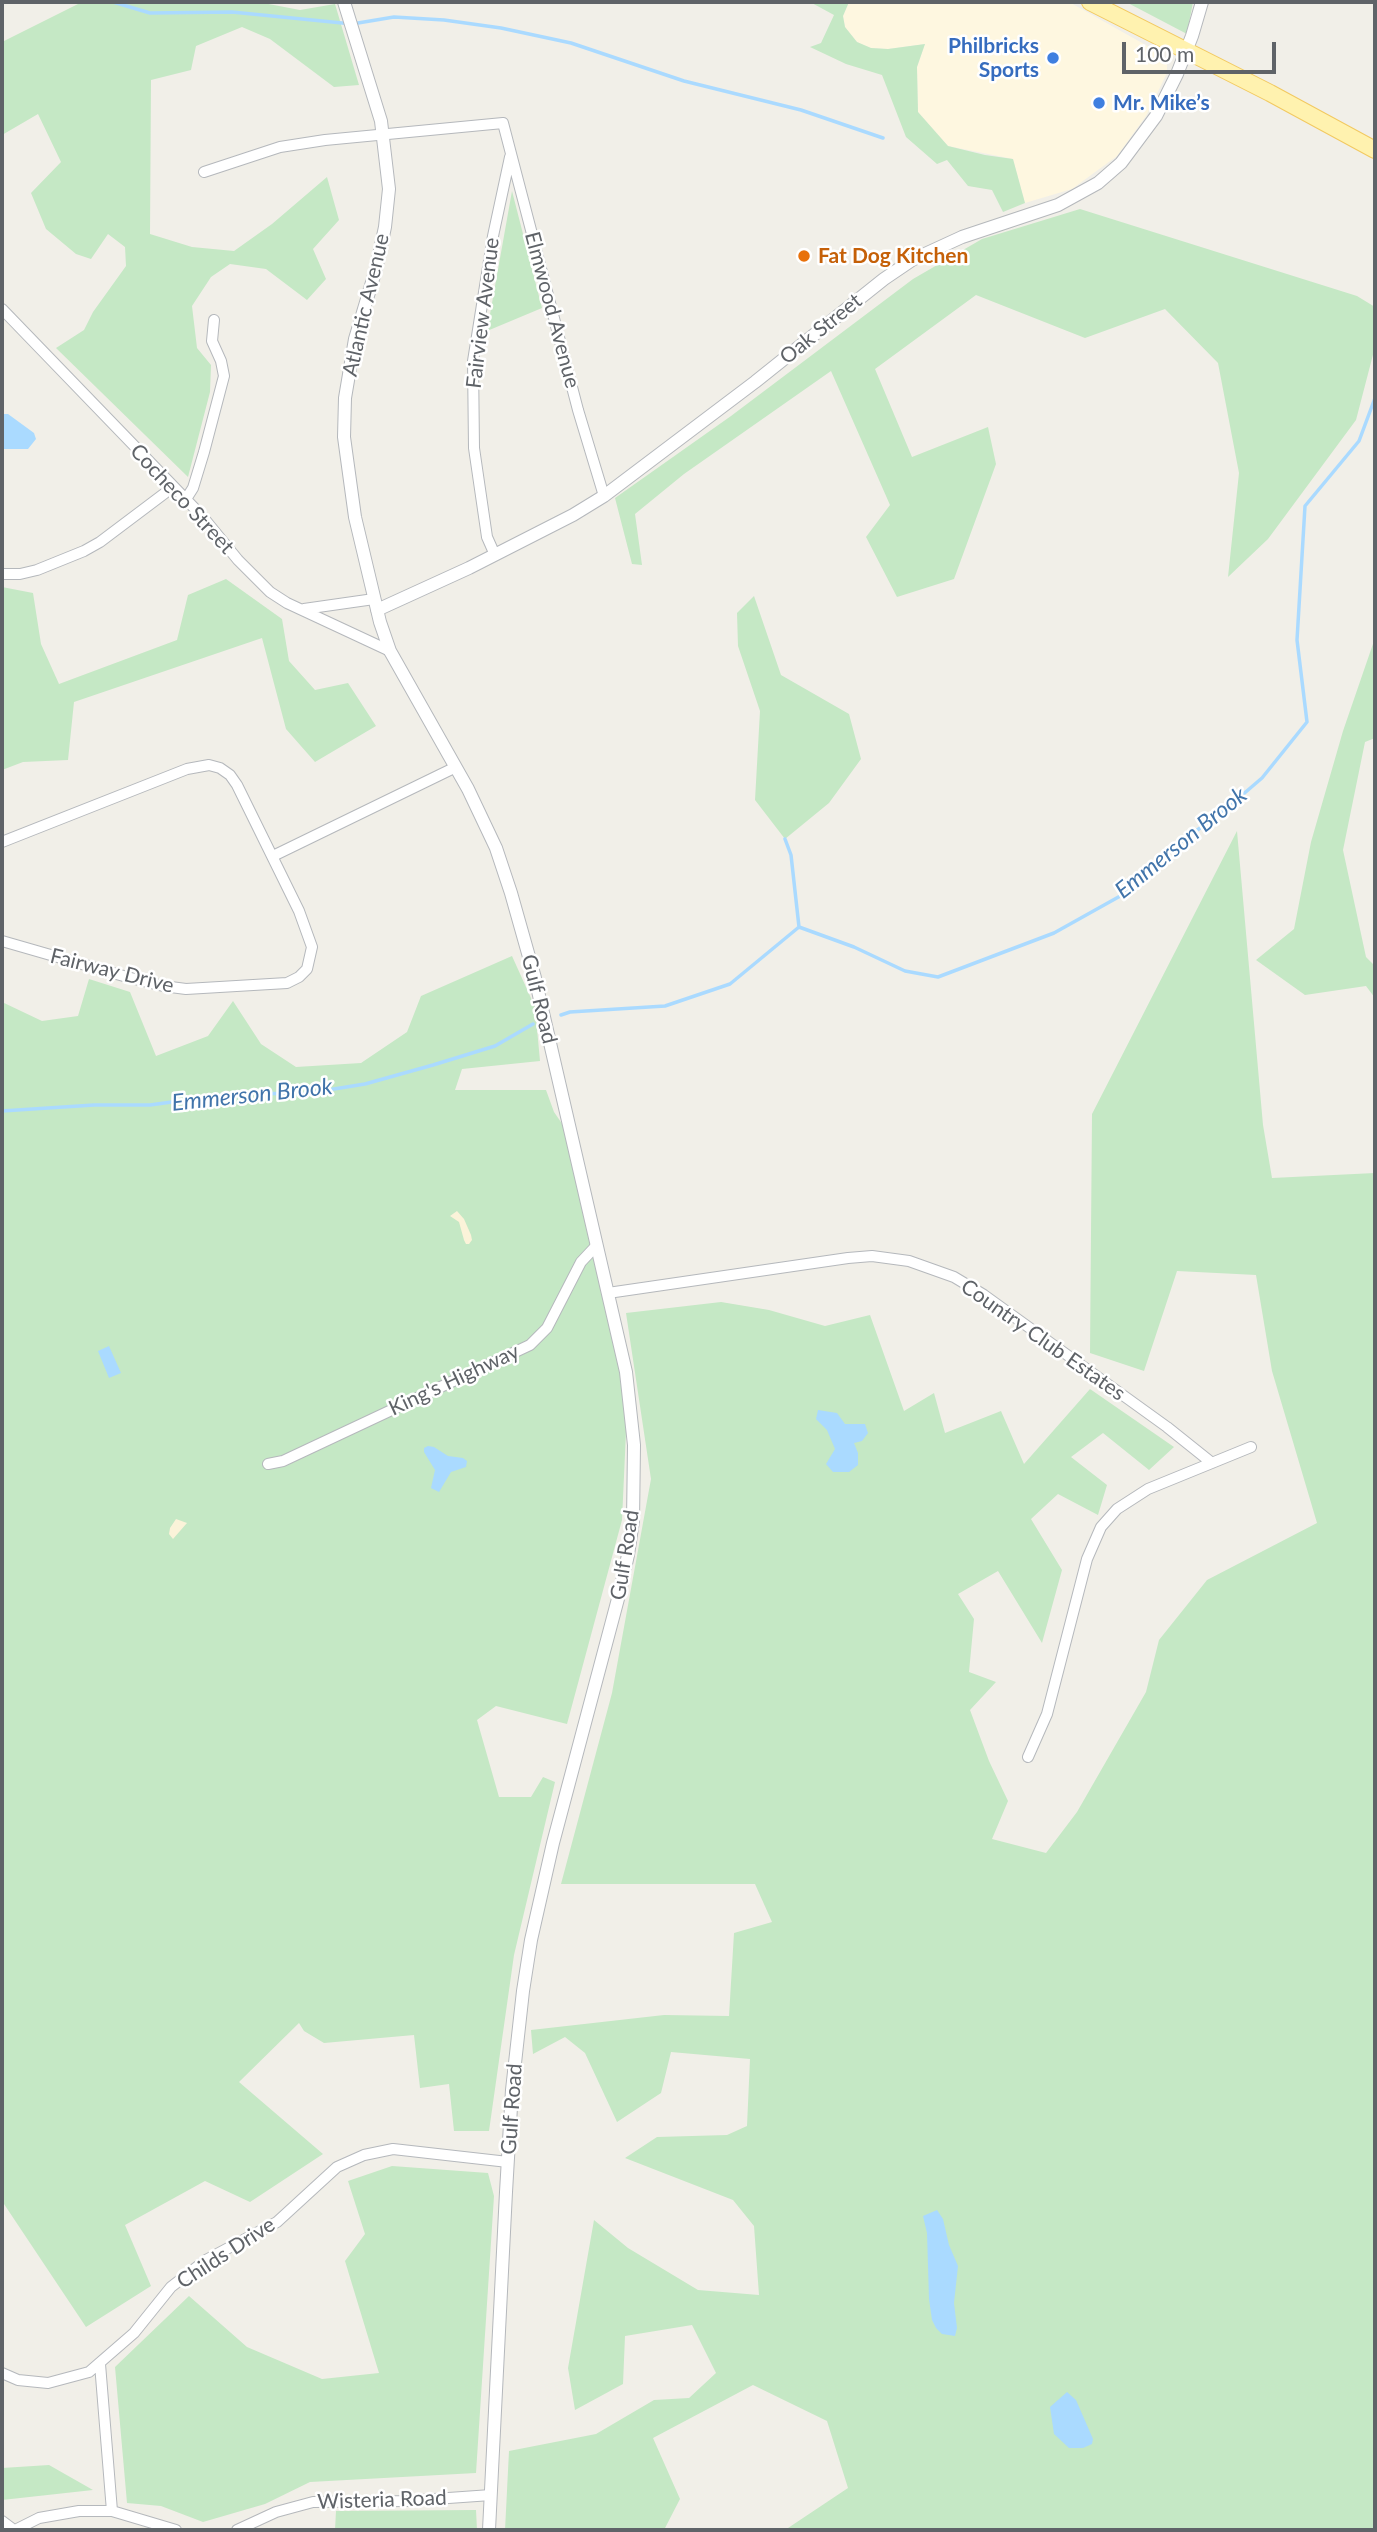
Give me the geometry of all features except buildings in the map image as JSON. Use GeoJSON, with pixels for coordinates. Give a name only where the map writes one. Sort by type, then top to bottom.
{"type":"FeatureCollection","features":[{"type":"Feature","properties":{"kind":"main road"},"geometry":{"type":"LineString","coordinates":[[1090,2],[1375,150]]}},
{"type":"Feature","properties":{"kind":"street","name":"Atlantic Avenue"},"geometry":{"type":"LineString","coordinates":[[344,2],[371,83],[384,135],[389,189],[385,227],[376,269],[355,339],[345,398],[344,437],[355,517],[376,607]]}},
{"type":"Feature","properties":{"kind":"street","name":"Oak Street"},"geometry":{"type":"LineString","coordinates":[[376,607],[438,584],[573,515],[604,496],[912,260],[962,237],[1058,205],[1098,183],[1121,163],[1144,135],[1177,74],[1202,2]]}},
{"type":"Feature","properties":{"kind":"street","name":"Elmwood Avenue"},"geometry":{"type":"LineString","coordinates":[[384,135],[502,123],[578,410],[604,496]]}},
{"type":"Feature","properties":{"kind":"street"},"geometry":{"type":"LineString","coordinates":[[204,172],[280,147],[384,135]]}},
{"type":"Feature","properties":{"kind":"street","name":"Fairview Avenue"},"geometry":{"type":"LineString","coordinates":[[495,555],[487,537],[476,459],[472,404],[473,361],[493,236],[511,154]]}},
{"type":"Feature","properties":{"kind":"street","name":"Cocheco Street"},"geometry":{"type":"LineString","coordinates":[[2,309],[186,499],[270,592],[390,651]]}},
{"type":"Feature","properties":{"kind":"street"},"geometry":{"type":"LineString","coordinates":[[186,499],[204,452],[224,376],[212,341],[215,320]]}},
{"type":"Feature","properties":{"kind":"street"},"geometry":{"type":"LineString","coordinates":[[2,574],[37,570],[84,551],[173,487]]}},
{"type":"Feature","properties":{"kind":"street"},"geometry":{"type":"LineString","coordinates":[[303,609],[376,607]]}},
{"type":"Feature","properties":{"kind":"street","name":"Gulf Road"},"geometry":{"type":"LineString","coordinates":[[376,607],[390,651],[456,767],[496,848],[511,893],[536,978],[626,1372],[634,1445],[633,1521],[620,1595],[552,1843],[531,1940],[517,2041],[508,2161],[489,2530]]}},
{"type":"Feature","properties":{"kind":"street","name":"Fairway Drive"},"geometry":{"type":"LineString","coordinates":[[2,842],[174,774],[209,765],[220,768],[230,775],[273,856],[310,936],[312,947],[307,969],[287,983],[211,989],[163,986],[2,942]]}},
{"type":"Feature","properties":{"kind":"street"},"geometry":{"type":"LineString","coordinates":[[273,856],[456,767]]}},
{"type":"Feature","properties":{"kind":"street","name":"King's Highway"},"geometry":{"type":"LineString","coordinates":[[268,1464],[283,1461],[530,1345],[547,1328],[581,1262],[596,1246]]}},
{"type":"Feature","properties":{"kind":"street","name":"Country Club Estates"},"geometry":{"type":"LineString","coordinates":[[608,1293],[848,1258],[872,1256],[909,1261],[943,1272],[984,1295],[1167,1427],[1212,1463]]}},
{"type":"Feature","properties":{"kind":"street"},"geometry":{"type":"LineString","coordinates":[[1028,1757],[1051,1701],[1087,1559],[1101,1527],[1117,1509],[1137,1495],[1251,1447]]}},
{"type":"Feature","properties":{"kind":"street","name":"Childs Drive"},"geometry":{"type":"LineString","coordinates":[[2,2373],[18,2381],[48,2383],[89,2372],[134,2333],[171,2287],[206,2260],[277,2222],[337,2167],[365,2155],[393,2149],[508,2161]]}},
{"type":"Feature","properties":{"kind":"street"},"geometry":{"type":"LineString","coordinates":[[100,2364],[113,2511]]}},
{"type":"Feature","properties":{"kind":"street","name":"Wisteria Road"},"geometry":{"type":"LineString","coordinates":[[237,2530],[276,2512],[313,2502],[406,2501],[491,2495]]}},
{"type":"Feature","properties":{"kind":"street"},"geometry":{"type":"LineString","coordinates":[[2,2521],[14,2530],[39,2518],[79,2511],[113,2511],[176,2530]]}},
{"type":"Feature","properties":{"kind":"shaded area"},"geometry":{"type":"Polygon","coordinates":[[[849,2],[1069,2],[1160,53],[1167,64],[1167,73],[1146,116],[1117,156],[1072,189],[1025,203],[1013,159],[948,146],[918,112],[917,67],[925,44],[888,49],[871,48],[857,42],[845,27],[843,16],[849,2]]]}},
{"type":"Feature","properties":{"kind":"green space"},"geometry":{"type":"Polygon","coordinates":[[[258,2],[300,10],[335,4],[359,85],[334,87],[270,39],[242,27],[196,46],[191,70],[151,80],[150,234],[192,247],[234,251],[272,224],[327,177],[339,220],[313,249],[326,279],[307,300],[266,269],[230,264],[211,277],[192,306],[197,348],[211,365],[210,392],[188,477],[56,348],[84,330],[93,312],[126,266],[125,247],[108,234],[91,259],[76,254],[46,229],[31,193],[61,162],[38,114],[2,135],[2,42],[78,4],[258,2]]]}},
{"type":"Feature","properties":{"kind":"green space"},"geometry":{"type":"Polygon","coordinates":[[[810,2],[849,2],[843,16],[845,27],[857,42],[871,48],[888,49],[925,44],[917,67],[918,112],[948,146],[1013,159],[1025,203],[1003,212],[992,190],[968,186],[947,160],[937,164],[906,137],[882,75],[846,64],[810,47],[821,43],[834,15],[810,2]]]}},
{"type":"Feature","properties":{"kind":"green space"},"geometry":{"type":"Polygon","coordinates":[[[1126,2],[1193,2],[1187,34],[1126,2]]]}},
{"type":"Feature","properties":{"kind":"green space"},"geometry":{"type":"Polygon","coordinates":[[[512,191],[542,308],[487,331],[512,191]]]}},
{"type":"Feature","properties":{"kind":"green space"},"geometry":{"type":"Polygon","coordinates":[[[1080,209],[1357,296],[1375,307],[1375,347],[1356,420],[1268,539],[1228,577],[1239,473],[1218,363],[1165,309],[1085,338],[976,295],[875,369],[912,457],[988,427],[996,464],[954,579],[897,597],[866,537],[890,505],[831,371],[684,474],[635,514],[642,565],[632,564],[615,498],[731,416],[913,279],[982,239],[1080,209]]]}},
{"type":"Feature","properties":{"kind":"green space"},"geometry":{"type":"Polygon","coordinates":[[[226,579],[282,619],[289,661],[315,690],[348,683],[376,726],[315,762],[286,729],[262,638],[74,702],[68,760],[23,762],[2,770],[2,587],[33,593],[41,644],[59,684],[177,640],[188,595],[226,579]]]}},
{"type":"Feature","properties":{"kind":"green space"},"geometry":{"type":"Polygon","coordinates":[[[754,596],[781,675],[849,714],[861,759],[829,803],[785,839],[755,800],[760,711],[738,646],[737,613],[754,596]]]}},
{"type":"Feature","properties":{"kind":"green space"},"geometry":{"type":"Polygon","coordinates":[[[1375,638],[1375,738],[1365,742],[1343,850],[1366,957],[1375,966],[1375,998],[1366,986],[1305,995],[1256,960],[1294,929],[1311,842],[1343,731],[1375,638]]]}},
{"type":"Feature","properties":{"kind":"green space"},"geometry":{"type":"Polygon","coordinates":[[[1237,831],[1263,1125],[1272,1178],[1375,1173],[1375,2530],[785,2530],[848,2488],[827,2421],[753,2385],[653,2438],[680,2499],[664,2530],[505,2530],[509,2451],[596,2434],[654,2400],[689,2398],[716,2373],[692,2325],[625,2336],[623,2384],[575,2410],[568,2368],[594,2220],[628,2248],[698,2290],[759,2295],[754,2226],[733,2200],[625,2158],[657,2137],[727,2135],[747,2126],[750,2059],[671,2052],[661,2093],[617,2122],[585,2053],[565,2037],[533,2054],[531,2030],[664,2015],[729,2016],[734,1933],[772,1922],[755,1884],[561,1884],[612,1693],[651,1479],[626,1313],[721,1302],[769,1310],[825,1326],[870,1315],[904,1411],[934,1393],[945,1433],[1001,1411],[1024,1464],[1090,1389],[1174,1447],[1149,1470],[1103,1433],[1071,1457],[1107,1485],[1098,1515],[1058,1494],[1031,1519],[1062,1570],[1042,1643],[998,1571],[958,1594],[974,1619],[969,1672],[996,1682],[970,1710],[989,1761],[1008,1801],[992,1839],[1046,1853],[1077,1812],[1146,1692],[1159,1640],[1207,1580],[1317,1523],[1272,1371],[1256,1275],[1177,1271],[1144,1371],[1090,1353],[1092,1114],[1237,831]]]}},
{"type":"Feature","properties":{"kind":"green space"},"geometry":{"type":"Polygon","coordinates":[[[512,956],[535,1007],[540,1061],[462,1069],[455,1090],[546,1090],[554,1112],[565,1128],[626,1397],[626,1432],[622,1520],[567,1724],[496,1706],[477,1720],[499,1797],[531,1797],[543,1777],[555,1782],[514,1955],[489,2131],[454,2131],[449,2084],[420,2088],[414,2035],[324,2043],[304,2031],[299,2023],[239,2082],[323,2154],[250,2202],[205,2181],[125,2225],[151,2286],[86,2327],[2,2201],[2,1002],[42,1021],[78,1016],[89,979],[130,992],[156,1056],[208,1036],[233,1001],[261,1044],[296,1067],[361,1063],[407,1032],[421,996],[512,956]]]}},
{"type":"Feature","properties":{"kind":"green space"},"geometry":{"type":"Polygon","coordinates":[[[392,2166],[488,2173],[494,2196],[476,2473],[310,2482],[265,2504],[203,2522],[161,2506],[127,2503],[115,2367],[189,2296],[247,2347],[322,2379],[379,2373],[345,2261],[365,2234],[348,2181],[392,2166]]]}},
{"type":"Feature","properties":{"kind":"green space"},"geometry":{"type":"Polygon","coordinates":[[[49,2465],[93,2490],[2,2500],[2,2468],[49,2465]]]}},
{"type":"Feature","properties":{"kind":"green space"},"geometry":{"type":"Polygon","coordinates":[[[476,2510],[477,2530],[335,2530],[336,2511],[476,2510]]]}},
{"type":"Feature","properties":{"kind":"sand"},"geometry":{"type":"Polygon","coordinates":[[[457,1211],[471,1235],[469,1244],[464,1240],[459,1222],[450,1216],[457,1211]]]}},
{"type":"Feature","properties":{"kind":"sand"},"geometry":{"type":"Polygon","coordinates":[[[176,1519],[187,1523],[173,1539],[169,1534],[176,1519]]]}},
{"type":"Feature","properties":{"kind":"water"},"geometry":{"type":"Polygon","coordinates":[[[2,414],[8,414],[34,433],[36,439],[28,449],[2,449],[2,414]]]}},
{"type":"Feature","properties":{"kind":"water"},"geometry":{"type":"Polygon","coordinates":[[[109,1346],[121,1373],[109,1378],[98,1351],[109,1346]]]}},
{"type":"Feature","properties":{"kind":"water"},"geometry":{"type":"Polygon","coordinates":[[[818,1410],[837,1413],[845,1424],[865,1424],[868,1433],[862,1441],[854,1443],[858,1453],[858,1465],[849,1472],[833,1472],[826,1464],[835,1449],[827,1430],[816,1419],[818,1410]]]}},
{"type":"Feature","properties":{"kind":"water"},"geometry":{"type":"Polygon","coordinates":[[[428,1446],[448,1456],[467,1461],[466,1467],[451,1472],[439,1492],[431,1488],[435,1470],[424,1452],[424,1448],[428,1446]]]}},
{"type":"Feature","properties":{"kind":"water"},"geometry":{"type":"Polygon","coordinates":[[[937,2210],[943,2219],[949,2245],[958,2266],[954,2303],[957,2328],[955,2336],[942,2334],[936,2328],[929,2299],[927,2233],[923,2216],[937,2210]]]}},
{"type":"Feature","properties":{"kind":"water"},"geometry":{"type":"Polygon","coordinates":[[[1067,2392],[1076,2400],[1093,2439],[1092,2444],[1083,2448],[1069,2448],[1054,2434],[1050,2407],[1067,2392]]]}},
{"type":"Feature","properties":{"kind":"waterway"},"geometry":{"type":"LineString","coordinates":[[113,2],[150,13],[232,12],[352,24],[394,17],[444,20],[501,28],[571,43],[684,81],[801,110],[883,138]]}},
{"type":"Feature","properties":{"kind":"waterway","name":"Emmerson Brook"},"geometry":{"type":"LineString","coordinates":[[799,927],[854,947],[905,971],[938,977],[1054,933],[1131,890],[1173,848],[1262,778],[1307,722],[1297,640],[1305,506],[1359,441],[1375,398]]}},
{"type":"Feature","properties":{"kind":"waterway"},"geometry":{"type":"LineString","coordinates":[[785,839],[791,855],[799,927]]}},
{"type":"Feature","properties":{"kind":"waterway","name":"Emmerson Brook"},"geometry":{"type":"LineString","coordinates":[[561,1015],[570,1012],[665,1006],[730,984],[799,927]]}},
{"type":"Feature","properties":{"kind":"waterway","name":"Emmerson Brook"},"geometry":{"type":"LineString","coordinates":[[2,1111],[94,1105],[150,1105],[237,1093],[303,1094],[365,1084],[495,1046],[533,1024]]}},
{"type":"Feature","properties":{"kind":"place","name":"Philbricks Sports"},"geometry":{"type":"Point","coordinates":[1053,58]}},
{"type":"Feature","properties":{"kind":"place","name":"Mr. Mike’s"},"geometry":{"type":"Point","coordinates":[1099,103]}},
{"type":"Feature","properties":{"kind":"place","name":"Fat Dog Kitchen"},"geometry":{"type":"Point","coordinates":[804,256]}}]}
